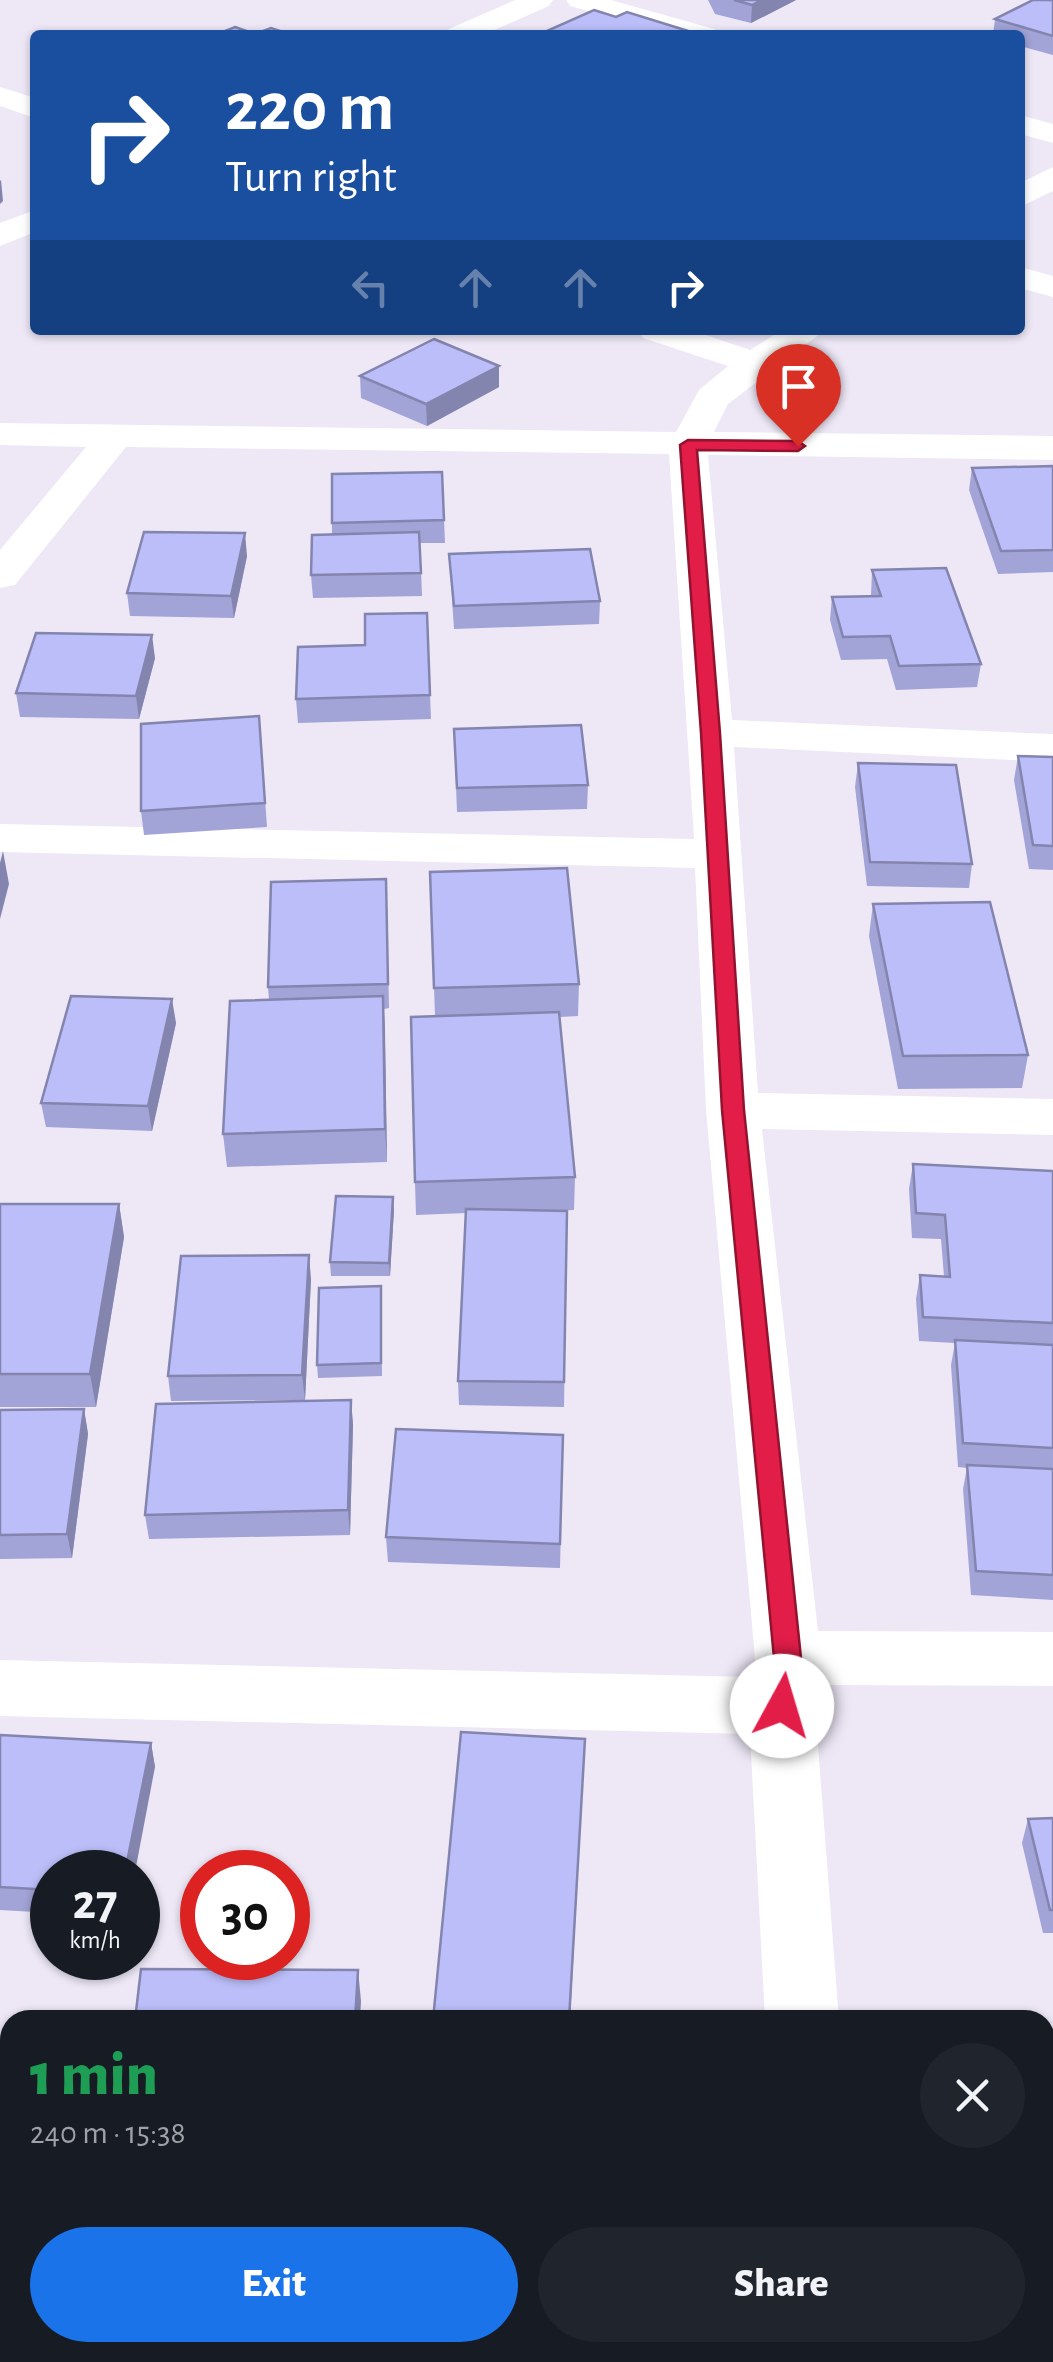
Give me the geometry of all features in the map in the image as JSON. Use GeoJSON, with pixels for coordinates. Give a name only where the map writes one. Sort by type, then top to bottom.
{"type":"FeatureCollection","features":[{"type":"Feature","properties":{"kind":"street"},"geometry":{"type":"LineString","coordinates":[[471,30],[540,0]]}},
{"type":"Feature","properties":{"kind":"street"},"geometry":{"type":"LineString","coordinates":[[580,0],[686,30]]}},
{"type":"Feature","properties":{"kind":"street"},"geometry":{"type":"LineString","coordinates":[[0,96],[30,107]]}},
{"type":"Feature","properties":{"kind":"street"},"geometry":{"type":"LineString","coordinates":[[1025,126],[1053,134]]}},
{"type":"Feature","properties":{"kind":"street"},"geometry":{"type":"LineString","coordinates":[[1025,194],[1053,176]]}},
{"type":"Feature","properties":{"kind":"street"},"geometry":{"type":"LineString","coordinates":[[0,236],[30,222]]}},
{"type":"Feature","properties":{"kind":"street"},"geometry":{"type":"LineString","coordinates":[[1025,279],[1053,287]]}},
{"type":"Feature","properties":{"kind":"street"},"geometry":{"type":"LineString","coordinates":[[671,335],[754,363]]}},
{"type":"Feature","properties":{"kind":"street"},"geometry":{"type":"LineString","coordinates":[[799,335],[754,363],[712,398],[688,445],[711,733],[733,1110],[785,1682],[801,2010]]}},
{"type":"Feature","properties":{"kind":"street"},"geometry":{"type":"LineString","coordinates":[[0,434],[1053,448]]}},
{"type":"Feature","properties":{"kind":"street"},"geometry":{"type":"LineString","coordinates":[[0,576],[117,434]]}},
{"type":"Feature","properties":{"kind":"street"},"geometry":{"type":"LineString","coordinates":[[711,733],[1053,748]]}},
{"type":"Feature","properties":{"kind":"street"},"geometry":{"type":"LineString","coordinates":[[0,838],[718,854]]}},
{"type":"Feature","properties":{"kind":"street"},"geometry":{"type":"LineString","coordinates":[[733,1110],[1053,1117]]}},
{"type":"Feature","properties":{"kind":"street"},"geometry":{"type":"LineString","coordinates":[[0,1688],[785,1682],[1053,1659]]}},
{"type":"Feature","properties":{"kind":"building"},"geometry":{"type":"Polygon","coordinates":[[[734,0],[762,0],[752,5],[734,0]]]}},
{"type":"Feature","properties":{"kind":"building"},"geometry":{"type":"Polygon","coordinates":[[[1033,0],[1053,0],[1053,36],[995,19],[1033,0]]]}},
{"type":"Feature","properties":{"kind":"building"},"geometry":{"type":"Polygon","coordinates":[[[594,10],[616,17],[627,12],[685,30],[549,30],[594,10]]]}},
{"type":"Feature","properties":{"kind":"building"},"geometry":{"type":"Polygon","coordinates":[[[434,339],[499,366],[426,404],[360,376],[434,339]]]}},
{"type":"Feature","properties":{"kind":"building"},"geometry":{"type":"Polygon","coordinates":[[[1053,466],[1053,550],[1001,551],[972,468],[1053,466]]]}},
{"type":"Feature","properties":{"kind":"building"},"geometry":{"type":"Polygon","coordinates":[[[442,472],[444,520],[332,523],[332,474],[442,472]]]}},
{"type":"Feature","properties":{"kind":"building"},"geometry":{"type":"Polygon","coordinates":[[[144,532],[245,533],[231,596],[127,593],[144,532]]]}},
{"type":"Feature","properties":{"kind":"building"},"geometry":{"type":"Polygon","coordinates":[[[419,532],[421,573],[311,575],[312,535],[419,532]]]}},
{"type":"Feature","properties":{"kind":"building"},"geometry":{"type":"Polygon","coordinates":[[[590,549],[600,601],[454,606],[449,554],[590,549]]]}},
{"type":"Feature","properties":{"kind":"building"},"geometry":{"type":"Polygon","coordinates":[[[946,568],[981,664],[899,666],[890,636],[843,637],[832,597],[881,596],[872,570],[946,568]]]}},
{"type":"Feature","properties":{"kind":"building"},"geometry":{"type":"Polygon","coordinates":[[[427,613],[430,695],[296,699],[298,647],[365,645],[365,614],[427,613]]]}},
{"type":"Feature","properties":{"kind":"building"},"geometry":{"type":"Polygon","coordinates":[[[36,633],[152,635],[136,696],[16,693],[36,633]]]}},
{"type":"Feature","properties":{"kind":"building"},"geometry":{"type":"Polygon","coordinates":[[[259,716],[265,803],[141,811],[141,724],[259,716]]]}},
{"type":"Feature","properties":{"kind":"building"},"geometry":{"type":"Polygon","coordinates":[[[581,725],[588,785],[457,788],[454,729],[581,725]]]}},
{"type":"Feature","properties":{"kind":"building"},"geometry":{"type":"Polygon","coordinates":[[[1018,756],[1053,757],[1053,846],[1033,845],[1018,756]]]}},
{"type":"Feature","properties":{"kind":"building"},"geometry":{"type":"Polygon","coordinates":[[[858,763],[956,765],[972,864],[870,862],[858,763]]]}},
{"type":"Feature","properties":{"kind":"building"},"geometry":{"type":"Polygon","coordinates":[[[567,868],[579,984],[434,988],[430,872],[567,868]]]}},
{"type":"Feature","properties":{"kind":"building"},"geometry":{"type":"Polygon","coordinates":[[[386,879],[388,984],[268,987],[271,882],[386,879]]]}},
{"type":"Feature","properties":{"kind":"building"},"geometry":{"type":"Polygon","coordinates":[[[990,902],[1028,1055],[903,1056],[873,904],[990,902]]]}},
{"type":"Feature","properties":{"kind":"building"},"geometry":{"type":"Polygon","coordinates":[[[71,996],[172,999],[148,1106],[41,1103],[71,996]]]}},
{"type":"Feature","properties":{"kind":"building"},"geometry":{"type":"Polygon","coordinates":[[[383,996],[385,1129],[223,1134],[230,1001],[383,996]]]}},
{"type":"Feature","properties":{"kind":"building"},"geometry":{"type":"Polygon","coordinates":[[[559,1012],[575,1177],[415,1182],[411,1017],[559,1012]]]}},
{"type":"Feature","properties":{"kind":"building"},"geometry":{"type":"Polygon","coordinates":[[[913,1164],[1053,1171],[1053,1323],[923,1317],[920,1275],[950,1277],[945,1215],[916,1213],[913,1164]]]}},
{"type":"Feature","properties":{"kind":"building"},"geometry":{"type":"Polygon","coordinates":[[[336,1196],[393,1197],[389,1263],[330,1262],[336,1196]]]}},
{"type":"Feature","properties":{"kind":"building"},"geometry":{"type":"Polygon","coordinates":[[[0,1204],[119,1204],[90,1374],[0,1374],[0,1204]]]}},
{"type":"Feature","properties":{"kind":"building"},"geometry":{"type":"Polygon","coordinates":[[[466,1209],[567,1211],[564,1382],[458,1381],[466,1209]]]}},
{"type":"Feature","properties":{"kind":"building"},"geometry":{"type":"Polygon","coordinates":[[[309,1255],[302,1375],[168,1376],[181,1256],[309,1255]]]}},
{"type":"Feature","properties":{"kind":"building"},"geometry":{"type":"Polygon","coordinates":[[[381,1286],[381,1363],[317,1365],[319,1288],[381,1286]]]}},
{"type":"Feature","properties":{"kind":"building"},"geometry":{"type":"Polygon","coordinates":[[[955,1340],[1053,1345],[1053,1448],[963,1443],[955,1340]]]}},
{"type":"Feature","properties":{"kind":"building"},"geometry":{"type":"Polygon","coordinates":[[[351,1400],[348,1510],[145,1515],[156,1404],[351,1400]]]}},
{"type":"Feature","properties":{"kind":"building"},"geometry":{"type":"Polygon","coordinates":[[[84,1409],[67,1534],[0,1535],[0,1410],[84,1409]]]}},
{"type":"Feature","properties":{"kind":"building"},"geometry":{"type":"Polygon","coordinates":[[[396,1429],[563,1435],[560,1544],[386,1537],[396,1429]]]}},
{"type":"Feature","properties":{"kind":"building"},"geometry":{"type":"Polygon","coordinates":[[[967,1465],[1053,1469],[1053,1575],[976,1571],[967,1465]]]}},
{"type":"Feature","properties":{"kind":"building"},"geometry":{"type":"Polygon","coordinates":[[[461,1732],[585,1739],[570,2010],[434,2010],[461,1732]]]}},
{"type":"Feature","properties":{"kind":"building"},"geometry":{"type":"Polygon","coordinates":[[[0,1735],[151,1743],[129,1850],[30,1850],[30,1889],[0,1887],[0,1735]]]}},
{"type":"Feature","properties":{"kind":"building"},"geometry":{"type":"Polygon","coordinates":[[[1053,1818],[1053,1910],[1050,1910],[1028,1819],[1053,1818]]]}},
{"type":"Feature","properties":{"kind":"building"},"geometry":{"type":"Polygon","coordinates":[[[160,1969],[180,1969],[180,1980],[310,1980],[310,1970],[358,1970],[356,2010],[136,2010],[140,1980],[160,1980],[160,1969]]]}},
{"type":"Feature","properties":{"kind":"route"},"geometry":{"type":"LineString","coordinates":[[782,1706],[788,1658],[733,1110],[711,733],[688,445],[798,446]]}}]}
